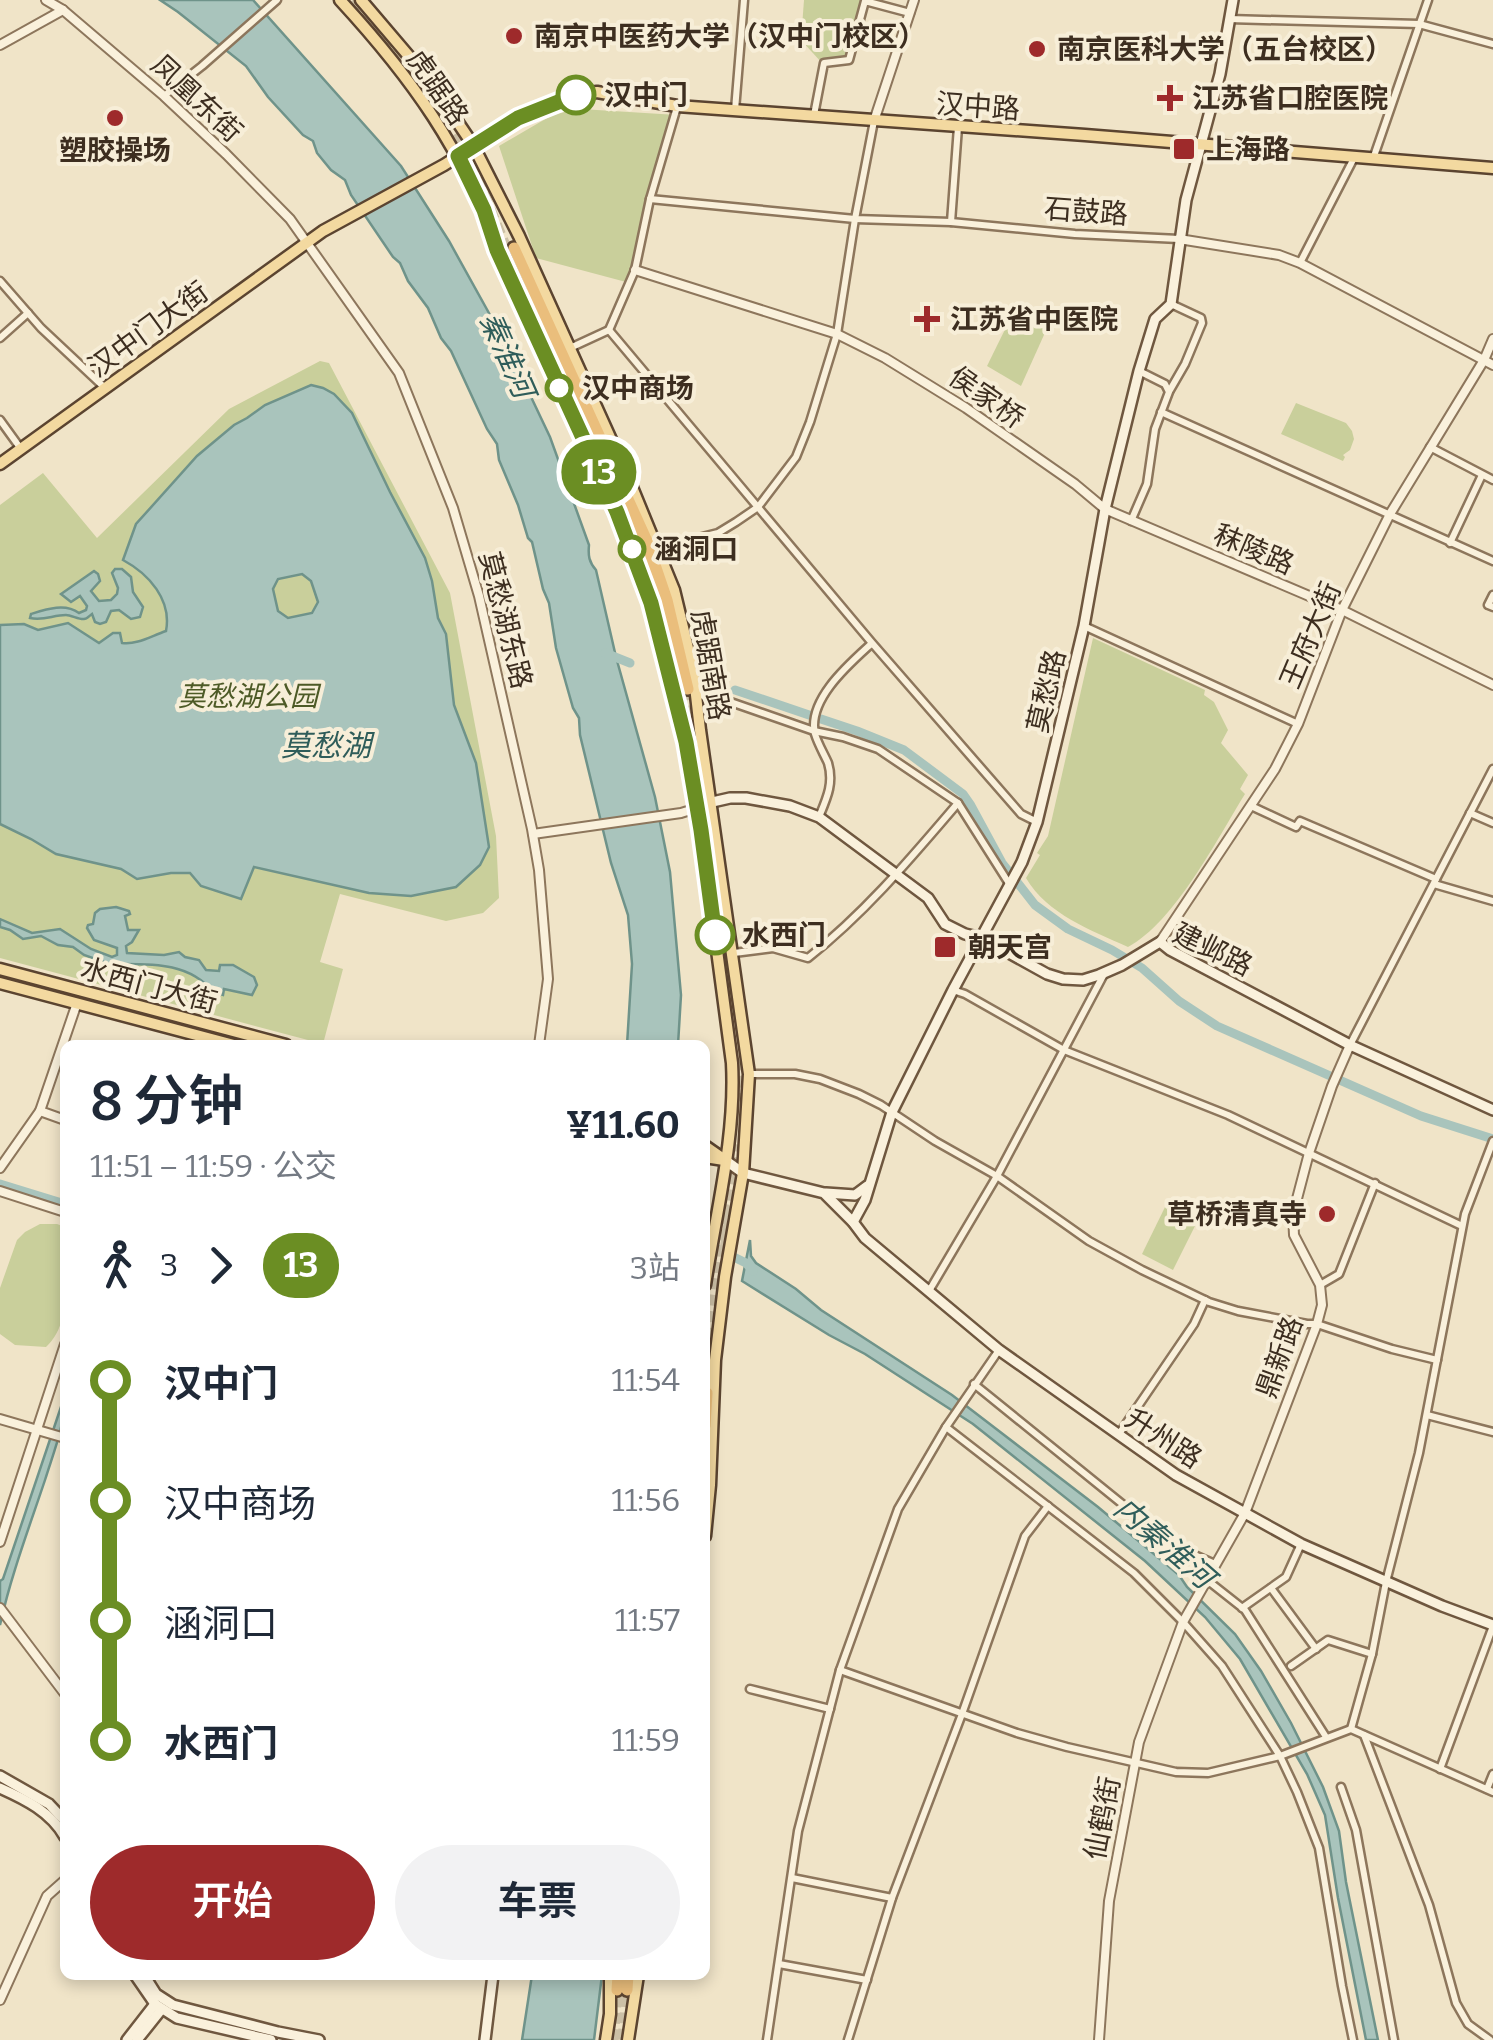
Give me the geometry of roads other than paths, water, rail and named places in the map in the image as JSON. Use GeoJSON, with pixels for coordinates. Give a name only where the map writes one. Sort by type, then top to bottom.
{"type":"FeatureCollection","features":[{"type":"Feature","properties":{"kind":"highway"},"geometry":{"type":"LineString","coordinates":[[513,245],[667,600],[685,693]]}},
{"type":"Feature","properties":{"kind":"highway"},"geometry":{"type":"LineString","coordinates":[[579,398],[590,454]]}},
{"type":"Feature","properties":{"kind":"highway"},"geometry":{"type":"LineString","coordinates":[[579,398],[606,431]]}},
{"type":"Feature","properties":{"kind":"highway"},"geometry":{"type":"LineString","coordinates":[[627,475],[628,508]]}},
{"type":"Feature","properties":{"kind":"highway"},"geometry":{"type":"LineString","coordinates":[[601,477],[628,508]]}},
{"type":"Feature","properties":{"kind":"highway"},"geometry":{"type":"LineString","coordinates":[[619,1980],[622,1995]]}},
{"type":"Feature","properties":{"kind":"highway"},"geometry":{"type":"LineString","coordinates":[[622,1995],[626,1980]]}},
{"type":"Feature","properties":{"kind":"main road","name":"虎踞路"},"geometry":{"type":"LineString","coordinates":[[340,0],[418,92],[458,156]]}},
{"type":"Feature","properties":{"kind":"main road","name":"虎踞路"},"geometry":{"type":"LineString","coordinates":[[361,0],[430,82],[473,146]]}},
{"type":"Feature","properties":{"kind":"main road"},"geometry":{"type":"LineString","coordinates":[[1202,145],[1233,0]]}},
{"type":"Feature","properties":{"kind":"main road","name":"汉中路"},"geometry":{"type":"LineString","coordinates":[[473,146],[518,118],[576,95],[596,92],[735,111],[1493,168]]}},
{"type":"Feature","properties":{"kind":"main road","name":"莫愁路"},"geometry":{"type":"LineString","coordinates":[[853,1222],[870,1184],[892,1112],[1022,862],[1037,822],[1084,626],[1105,508],[1155,318],[1170,304],[1186,200],[1202,145]]}},
{"type":"Feature","properties":{"kind":"main road"},"geometry":{"type":"LineString","coordinates":[[458,156],[473,146]]}},
{"type":"Feature","properties":{"kind":"main road","name":"虎踞南路"},"geometry":{"type":"LineString","coordinates":[[473,146],[513,245],[570,348],[627,475],[674,590],[687,639],[686,742],[732,1063],[730,1123],[710,1257]]}},
{"type":"Feature","properties":{"kind":"main road","name":"汉中门大街"},"geometry":{"type":"LineString","coordinates":[[0,464],[306,242],[458,156]]}},
{"type":"Feature","properties":{"kind":"main road","name":"虎踞南路"},"geometry":{"type":"LineString","coordinates":[[458,156],[632,548],[700,730],[750,1074],[743,1174],[710,1375],[710,1490]]}},
{"type":"Feature","properties":{"kind":"main road"},"geometry":{"type":"LineString","coordinates":[[494,241],[505,230],[512,230],[513,245]]}},
{"type":"Feature","properties":{"kind":"main road","name":"建邺路"},"geometry":{"type":"LineString","coordinates":[[697,808],[746,798],[771,801],[819,816],[928,898],[945,924],[982,938],[1063,980],[1084,980],[1104,973],[1160,942],[1350,1045],[1493,1110]]}},
{"type":"Feature","properties":{"kind":"main road","name":"水西门大街"},"geometry":{"type":"LineString","coordinates":[[0,969],[250,1040]]}},
{"type":"Feature","properties":{"kind":"main road","name":"水西门大街"},"geometry":{"type":"LineString","coordinates":[[0,983],[215,1040]]}},
{"type":"Feature","properties":{"kind":"main road"},"geometry":{"type":"LineString","coordinates":[[730,1123],[738,1132],[748,1124]]}},
{"type":"Feature","properties":{"kind":"main road"},"geometry":{"type":"LineString","coordinates":[[710,1154],[743,1174],[824,1193],[855,1195],[870,1184]]}},
{"type":"Feature","properties":{"kind":"main road"},"geometry":{"type":"LineString","coordinates":[[824,1193],[853,1222]]}},
{"type":"Feature","properties":{"kind":"main road","name":"升州路"},"geometry":{"type":"LineString","coordinates":[[853,1222],[865,1238],[999,1350],[1176,1475],[1301,1544],[1493,1626]]}},
{"type":"Feature","properties":{"kind":"main road"},"geometry":{"type":"LineString","coordinates":[[0,1776],[49,1804],[60,1815]]}},
{"type":"Feature","properties":{"kind":"main road"},"geometry":{"type":"LineString","coordinates":[[0,1788],[43,1811],[60,1831]]}},
{"type":"Feature","properties":{"kind":"main road"},"geometry":{"type":"LineString","coordinates":[[139,1980],[158,2007],[177,2018],[271,2040]]}},
{"type":"Feature","properties":{"kind":"main road"},"geometry":{"type":"LineString","coordinates":[[147,1980],[156,1994],[174,2005],[318,2040]]}},
{"type":"Feature","properties":{"kind":"main road"},"geometry":{"type":"LineString","coordinates":[[485,2040],[492,1980]]}},
{"type":"Feature","properties":{"kind":"main road"},"geometry":{"type":"LineString","coordinates":[[613,1980],[622,1995],[628,2040]]}},
{"type":"Feature","properties":{"kind":"main road"},"geometry":{"type":"LineString","coordinates":[[606,2040],[622,1995],[634,1980]]}},
{"type":"Feature","properties":{"kind":"main road"},"geometry":{"type":"LineString","coordinates":[[127,2040],[158,2007]]}},
{"type":"Feature","properties":{"kind":"main road"},"geometry":{"type":"LineString","coordinates":[[136,2040],[158,2007]]}},
{"type":"Feature","properties":{"kind":"street","name":"凤凰东街"},"geometry":{"type":"LineString","coordinates":[[46,0],[164,96],[290,219],[306,242]]}},
{"type":"Feature","properties":{"kind":"street"},"geometry":{"type":"LineString","coordinates":[[164,96],[278,0]]}},
{"type":"Feature","properties":{"kind":"street"},"geometry":{"type":"LineString","coordinates":[[735,111],[744,0]]}},
{"type":"Feature","properties":{"kind":"street"},"geometry":{"type":"LineString","coordinates":[[658,548],[718,534],[758,507],[796,457],[837,334],[874,121],[914,0]]}},
{"type":"Feature","properties":{"kind":"street"},"geometry":{"type":"LineString","coordinates":[[1373,159],[1428,0]]}},
{"type":"Feature","properties":{"kind":"street"},"geometry":{"type":"LineString","coordinates":[[814,116],[824,62],[849,60],[865,2],[910,13]]}},
{"type":"Feature","properties":{"kind":"street"},"geometry":{"type":"LineString","coordinates":[[0,45],[63,10]]}},
{"type":"Feature","properties":{"kind":"street"},"geometry":{"type":"LineString","coordinates":[[1230,19],[1420,24],[1493,44]]}},
{"type":"Feature","properties":{"kind":"street"},"geometry":{"type":"LineString","coordinates":[[570,348],[609,330],[634,270],[677,106]]}},
{"type":"Feature","properties":{"kind":"street"},"geometry":{"type":"LineString","coordinates":[[951,222],[958,127]]}},
{"type":"Feature","properties":{"kind":"street"},"geometry":{"type":"LineString","coordinates":[[1300,263],[1354,158]]}},
{"type":"Feature","properties":{"kind":"street","name":"石鼓路"},"geometry":{"type":"LineString","coordinates":[[650,199],[855,219],[1179,239],[1279,256],[1300,263],[1493,365]]}},
{"type":"Feature","properties":{"kind":"street","name":"莫愁湖东路"},"geometry":{"type":"LineString","coordinates":[[306,242],[398,373],[454,508],[479,596],[539,870],[548,979],[540,1040]]}},
{"type":"Feature","properties":{"kind":"street","name":"侯家桥"},"geometry":{"type":"LineString","coordinates":[[634,270],[837,334],[920,378],[1105,508]]}},
{"type":"Feature","properties":{"kind":"street"},"geometry":{"type":"LineString","coordinates":[[0,281],[104,388]]}},
{"type":"Feature","properties":{"kind":"street"},"geometry":{"type":"LineString","coordinates":[[1132,521],[1147,484],[1155,428],[1202,323],[1197,315],[1170,304]]}},
{"type":"Feature","properties":{"kind":"street"},"geometry":{"type":"LineString","coordinates":[[0,338],[28,313]]}},
{"type":"Feature","properties":{"kind":"street"},"geometry":{"type":"LineString","coordinates":[[609,330],[872,644],[1021,814],[1037,822]]}},
{"type":"Feature","properties":{"kind":"street","name":"王府大街"},"geometry":{"type":"LineString","coordinates":[[1160,942],[1274,769],[1298,724],[1342,610],[1390,514],[1493,340]]}},
{"type":"Feature","properties":{"kind":"street"},"geometry":{"type":"LineString","coordinates":[[1139,371],[1164,384],[1169,392]]}},
{"type":"Feature","properties":{"kind":"street"},"geometry":{"type":"LineString","coordinates":[[1161,412],[1493,561]]}},
{"type":"Feature","properties":{"kind":"street"},"geometry":{"type":"LineString","coordinates":[[0,420],[21,449]]}},
{"type":"Feature","properties":{"kind":"street"},"geometry":{"type":"LineString","coordinates":[[1430,447],[1493,480]]}},
{"type":"Feature","properties":{"kind":"street"},"geometry":{"type":"LineString","coordinates":[[1450,543],[1482,474]]}},
{"type":"Feature","properties":{"kind":"street","name":"秣陵路"},"geometry":{"type":"LineString","coordinates":[[1105,508],[1342,610],[1493,685]]}},
{"type":"Feature","properties":{"kind":"street"},"geometry":{"type":"LineString","coordinates":[[1493,595],[1488,605],[1493,607]]}},
{"type":"Feature","properties":{"kind":"street"},"geometry":{"type":"LineString","coordinates":[[1084,626],[1298,724]]}},
{"type":"Feature","properties":{"kind":"street"},"geometry":{"type":"LineString","coordinates":[[819,816],[830,790],[829,767],[814,730],[819,706],[836,677],[872,644]]}},
{"type":"Feature","properties":{"kind":"street"},"geometry":{"type":"LineString","coordinates":[[685,693],[718,698],[878,750],[958,803],[1010,885]]}},
{"type":"Feature","properties":{"kind":"street"},"geometry":{"type":"LineString","coordinates":[[1350,1045],[1493,769]]}},
{"type":"Feature","properties":{"kind":"street"},"geometry":{"type":"LineString","coordinates":[[734,953],[773,948],[808,958],[842,932],[958,803]]}},
{"type":"Feature","properties":{"kind":"street"},"geometry":{"type":"LineString","coordinates":[[1251,806],[1296,827],[1300,821],[1435,881],[1493,901]]}},
{"type":"Feature","properties":{"kind":"street"},"geometry":{"type":"LineString","coordinates":[[533,834],[697,808]]}},
{"type":"Feature","properties":{"kind":"street"},"geometry":{"type":"LineString","coordinates":[[1470,813],[1493,822]]}},
{"type":"Feature","properties":{"kind":"street"},"geometry":{"type":"LineString","coordinates":[[928,1292],[997,1176],[1104,973]]}},
{"type":"Feature","properties":{"kind":"street"},"geometry":{"type":"LineString","coordinates":[[953,990],[1064,1050],[1228,1115],[1462,1226]]}},
{"type":"Feature","properties":{"kind":"street"},"geometry":{"type":"LineString","coordinates":[[64,1040],[77,1003]]}},
{"type":"Feature","properties":{"kind":"street","name":"鼎新路"},"geometry":{"type":"LineString","coordinates":[[1244,1513],[1322,1304],[1320,1285],[1294,1234],[1293,1214],[1309,1153],[1350,1045]]}},
{"type":"Feature","properties":{"kind":"street"},"geometry":{"type":"LineString","coordinates":[[0,1168],[40,1111],[60,1053]]}},
{"type":"Feature","properties":{"kind":"street"},"geometry":{"type":"LineString","coordinates":[[750,1074],[795,1074],[859,1094],[997,1176],[1089,1241],[1205,1300],[1238,1311],[1317,1324],[1437,1360]]}},
{"type":"Feature","properties":{"kind":"street"},"geometry":{"type":"LineString","coordinates":[[40,1111],[60,1118]]}},
{"type":"Feature","properties":{"kind":"street"},"geometry":{"type":"LineString","coordinates":[[1351,1729],[1427,1415],[1464,1214],[1492,1144]]}},
{"type":"Feature","properties":{"kind":"street"},"geometry":{"type":"LineString","coordinates":[[1320,1285],[1340,1274],[1375,1184]]}},
{"type":"Feature","properties":{"kind":"street"},"geometry":{"type":"LineString","coordinates":[[0,1190],[60,1210]]}},
{"type":"Feature","properties":{"kind":"street"},"geometry":{"type":"LineString","coordinates":[[1118,1436],[1194,1324],[1205,1300]]}},
{"type":"Feature","properties":{"kind":"street"},"geometry":{"type":"LineString","coordinates":[[768,2040],[798,1831],[840,1670],[898,1509],[947,1425],[999,1350]]}},
{"type":"Feature","properties":{"kind":"street"},"geometry":{"type":"LineString","coordinates":[[0,1542],[60,1359]]}},
{"type":"Feature","properties":{"kind":"street"},"geometry":{"type":"LineString","coordinates":[[971,1388],[1126,1507],[1190,1552],[1215,1564]]}},
{"type":"Feature","properties":{"kind":"street"},"geometry":{"type":"LineString","coordinates":[[1427,1415],[1493,1432]]}},
{"type":"Feature","properties":{"kind":"street"},"geometry":{"type":"LineString","coordinates":[[0,1419],[60,1437]]}},
{"type":"Feature","properties":{"kind":"street"},"geometry":{"type":"LineString","coordinates":[[947,1425],[1134,1573],[1185,1618],[1222,1666],[1281,1756],[1319,1848],[1353,2040]]}},
{"type":"Feature","properties":{"kind":"street"},"geometry":{"type":"LineString","coordinates":[[848,2040],[892,1898],[1026,1536],[1048,1506]]}},
{"type":"Feature","properties":{"kind":"street"},"geometry":{"type":"LineString","coordinates":[[1244,1513],[1204,1584],[1242,1608],[1326,1737]]}},
{"type":"Feature","properties":{"kind":"street"},"geometry":{"type":"LineString","coordinates":[[1242,1608],[1286,1576],[1301,1544]]}},
{"type":"Feature","properties":{"kind":"street","name":"仙鹤街"},"geometry":{"type":"LineString","coordinates":[[1100,2040],[1109,1901],[1139,1742],[1185,1618],[1204,1584]]}},
{"type":"Feature","properties":{"kind":"street"},"geometry":{"type":"LineString","coordinates":[[1270,1588],[1316,1649]]}},
{"type":"Feature","properties":{"kind":"street"},"geometry":{"type":"LineString","coordinates":[[0,1608],[60,1687]]}},
{"type":"Feature","properties":{"kind":"street"},"geometry":{"type":"LineString","coordinates":[[1440,1768],[1493,1626]]}},
{"type":"Feature","properties":{"kind":"street"},"geometry":{"type":"LineString","coordinates":[[1291,1666],[1328,1640],[1372,1654]]}},
{"type":"Feature","properties":{"kind":"street"},"geometry":{"type":"LineString","coordinates":[[840,1670],[1050,1743],[1176,1772],[1208,1773],[1281,1756],[1351,1729],[1490,1790],[1493,1774]]}},
{"type":"Feature","properties":{"kind":"street"},"geometry":{"type":"LineString","coordinates":[[750,1690],[830,1709]]}},
{"type":"Feature","properties":{"kind":"street"},"geometry":{"type":"LineString","coordinates":[[1364,1735],[1429,1905],[1460,2011],[1468,2024],[1490,2040]]}},
{"type":"Feature","properties":{"kind":"street"},"geometry":{"type":"LineString","coordinates":[[1341,1787],[1356,1830],[1394,2040]]}},
{"type":"Feature","properties":{"kind":"street"},"geometry":{"type":"LineString","coordinates":[[792,1878],[892,1898]]}},
{"type":"Feature","properties":{"kind":"street"},"geometry":{"type":"LineString","coordinates":[[0,2000],[47,1896],[60,1884]]}},
{"type":"Feature","properties":{"kind":"street"},"geometry":{"type":"LineString","coordinates":[[779,1964],[867,1980]]}},
{"type":"Feature","properties":{"kind":"water","name":"秦淮河"},"geometry":{"type":"Polygon","coordinates":[[[160,0],[253,0],[401,166],[449,241],[505,342],[550,437],[589,545],[655,797],[670,872],[681,995],[678,1040],[627,1040],[632,964],[628,915],[611,863],[579,718],[556,648],[549,603],[532,542],[499,460],[497,444],[428,308],[351,195],[345,180],[331,170],[313,141],[268,97],[246,66],[160,0]]]}},
{"type":"Feature","properties":{"kind":"water","name":"莫愁湖"},"geometry":{"type":"Polygon","coordinates":[[[311,385],[334,394],[352,413],[425,558],[438,618],[446,634],[454,705],[476,763],[489,847],[480,865],[456,887],[411,896],[369,893],[254,867],[241,899],[201,886],[190,873],[137,879],[121,869],[56,854],[0,824],[0,625],[24,624],[38,630],[68,623],[99,643],[113,633],[120,633],[122,643],[128,643],[166,631],[165,609],[156,589],[123,560],[136,524],[197,456],[265,405],[311,385]],[[302,574],[278,579],[273,589],[278,611],[288,618],[312,613],[318,602],[311,581],[302,574]]]}},
{"type":"Feature","properties":{"kind":"water"},"geometry":{"type":"Polygon","coordinates":[[[122,569],[131,577],[133,592],[143,607],[140,617],[131,619],[119,610],[111,611],[106,622],[100,624],[92,614],[82,619],[66,615],[30,618],[31,614],[56,608],[79,613],[86,610],[80,596],[71,602],[61,594],[94,571],[100,581],[91,591],[99,601],[111,600],[118,588],[112,573],[122,569]]]}},
{"type":"Feature","properties":{"kind":"water"},"geometry":{"type":"Polygon","coordinates":[[[116,907],[129,911],[125,916],[128,930],[139,930],[126,946],[127,953],[179,952],[199,960],[206,970],[219,971],[220,965],[233,965],[254,977],[257,985],[252,995],[224,989],[223,995],[213,992],[194,975],[171,967],[118,967],[41,936],[23,939],[0,927],[0,919],[32,933],[60,929],[112,957],[117,955],[117,948],[94,940],[87,928],[100,909],[116,907]]]}},
{"type":"Feature","properties":{"kind":"water"},"geometry":{"type":"Polygon","coordinates":[[[750,1240],[751,1256],[756,1263],[952,1395],[1098,1507],[1179,1575],[1235,1634],[1291,1723],[1323,1787],[1339,1831],[1378,2040],[1366,2040],[1325,1815],[1307,1774],[1240,1659],[1205,1617],[1145,1561],[973,1424],[742,1281],[750,1240]]]}},
{"type":"Feature","properties":{"kind":"water"},"geometry":{"type":"Polygon","coordinates":[[[60,1410],[58,1438],[0,1625],[3,1579],[60,1410]]]}},
{"type":"Feature","properties":{"kind":"water"},"geometry":{"type":"Polygon","coordinates":[[[531,1980],[601,1980],[594,2040],[522,2040],[531,1980]]]}},
{"type":"Feature","properties":{"kind":"waterway"},"geometry":{"type":"LineString","coordinates":[[605,653],[630,663]]}},
{"type":"Feature","properties":{"kind":"waterway"},"geometry":{"type":"LineString","coordinates":[[735,690],[812,716]]}},
{"type":"Feature","properties":{"kind":"waterway"},"geometry":{"type":"LineString","coordinates":[[821,719],[904,750],[963,794],[1002,863],[1035,905],[1068,929],[1142,968],[1179,1001],[1217,1026],[1421,1116],[1493,1139]]}},
{"type":"Feature","properties":{"kind":"waterway"},"geometry":{"type":"LineString","coordinates":[[0,1184],[60,1202]]}},
{"type":"Feature","properties":{"kind":"waterway","name":"内秦淮河"},"geometry":{"type":"LineString","coordinates":[[710,1245],[746,1263],[753,1271]]}},
{"type":"Feature","properties":{"kind":"tunnel"},"geometry":{"type":"LineString","coordinates":[[353,0],[404,59]]}},
{"type":"Feature","properties":{"kind":"tunnel"},"geometry":{"type":"LineString","coordinates":[[394,56],[455,137],[507,250]]}},
{"type":"Feature","properties":{"kind":"tunnel"},"geometry":{"type":"LineString","coordinates":[[688,689],[697,740]]}},
{"type":"Feature","properties":{"kind":"tunnel"},"geometry":{"type":"LineString","coordinates":[[689,733],[703,813]]}},
{"type":"Feature","properties":{"kind":"tunnel"},"geometry":{"type":"LineString","coordinates":[[735,1060],[736,1101]]}},
{"type":"Feature","properties":{"kind":"tunnel"},"geometry":{"type":"LineString","coordinates":[[725,1250],[741,1145]]}},
{"type":"Feature","properties":{"kind":"tunnel"},"geometry":{"type":"LineString","coordinates":[[710,1303],[724,1204]]}},
{"type":"Feature","properties":{"kind":"tunnel"},"geometry":{"type":"LineString","coordinates":[[710,1363],[711,1353]]}},
{"type":"Feature","properties":{"kind":"tunnel"},"geometry":{"type":"LineString","coordinates":[[613,2040],[617,1990]]}},
{"type":"Feature","properties":{"kind":"tunnel"},"geometry":{"type":"LineString","coordinates":[[623,2040],[627,1990]]}},
{"type":"Feature","properties":{"kind":"place","name":"南京中医药大学（汉中门校区）"},"geometry":{"type":"Point","coordinates":[514,36]}},
{"type":"Feature","properties":{"kind":"place","name":"南京医科大学（五台校区）"},"geometry":{"type":"Point","coordinates":[1037,49]}},
{"type":"Feature","properties":{"kind":"place","name":"汉中门"},"geometry":{"type":"Point","coordinates":[576,95]}},
{"type":"Feature","properties":{"kind":"place","name":"江苏省口腔医院"},"geometry":{"type":"Point","coordinates":[1170,98]}},
{"type":"Feature","properties":{"kind":"place","name":"塑胶操场"},"geometry":{"type":"Point","coordinates":[115,118]}},
{"type":"Feature","properties":{"kind":"place","name":"上海路"},"geometry":{"type":"Point","coordinates":[1184,149]}},
{"type":"Feature","properties":{"kind":"place","name":"江苏省中医院"},"geometry":{"type":"Point","coordinates":[927,319]}},
{"type":"Feature","properties":{"kind":"place","name":"汉中商场"},"geometry":{"type":"Point","coordinates":[559,388]}},
{"type":"Feature","properties":{"kind":"place","name":"涵洞口"},"geometry":{"type":"Point","coordinates":[632,549]}},
{"type":"Feature","properties":{"kind":"place","name":"水西门"},"geometry":{"type":"Point","coordinates":[715,935]}},
{"type":"Feature","properties":{"kind":"place","name":"朝天宫"},"geometry":{"type":"Point","coordinates":[945,947]}},
{"type":"Feature","properties":{"kind":"place","name":"草桥清真寺"},"geometry":{"type":"Point","coordinates":[1327,1214]}},
{"type":"Feature","properties":{"kind":"park label","name":"莫愁湖公园"},"geometry":{"type":"Point","coordinates":[248,696]}}]}
